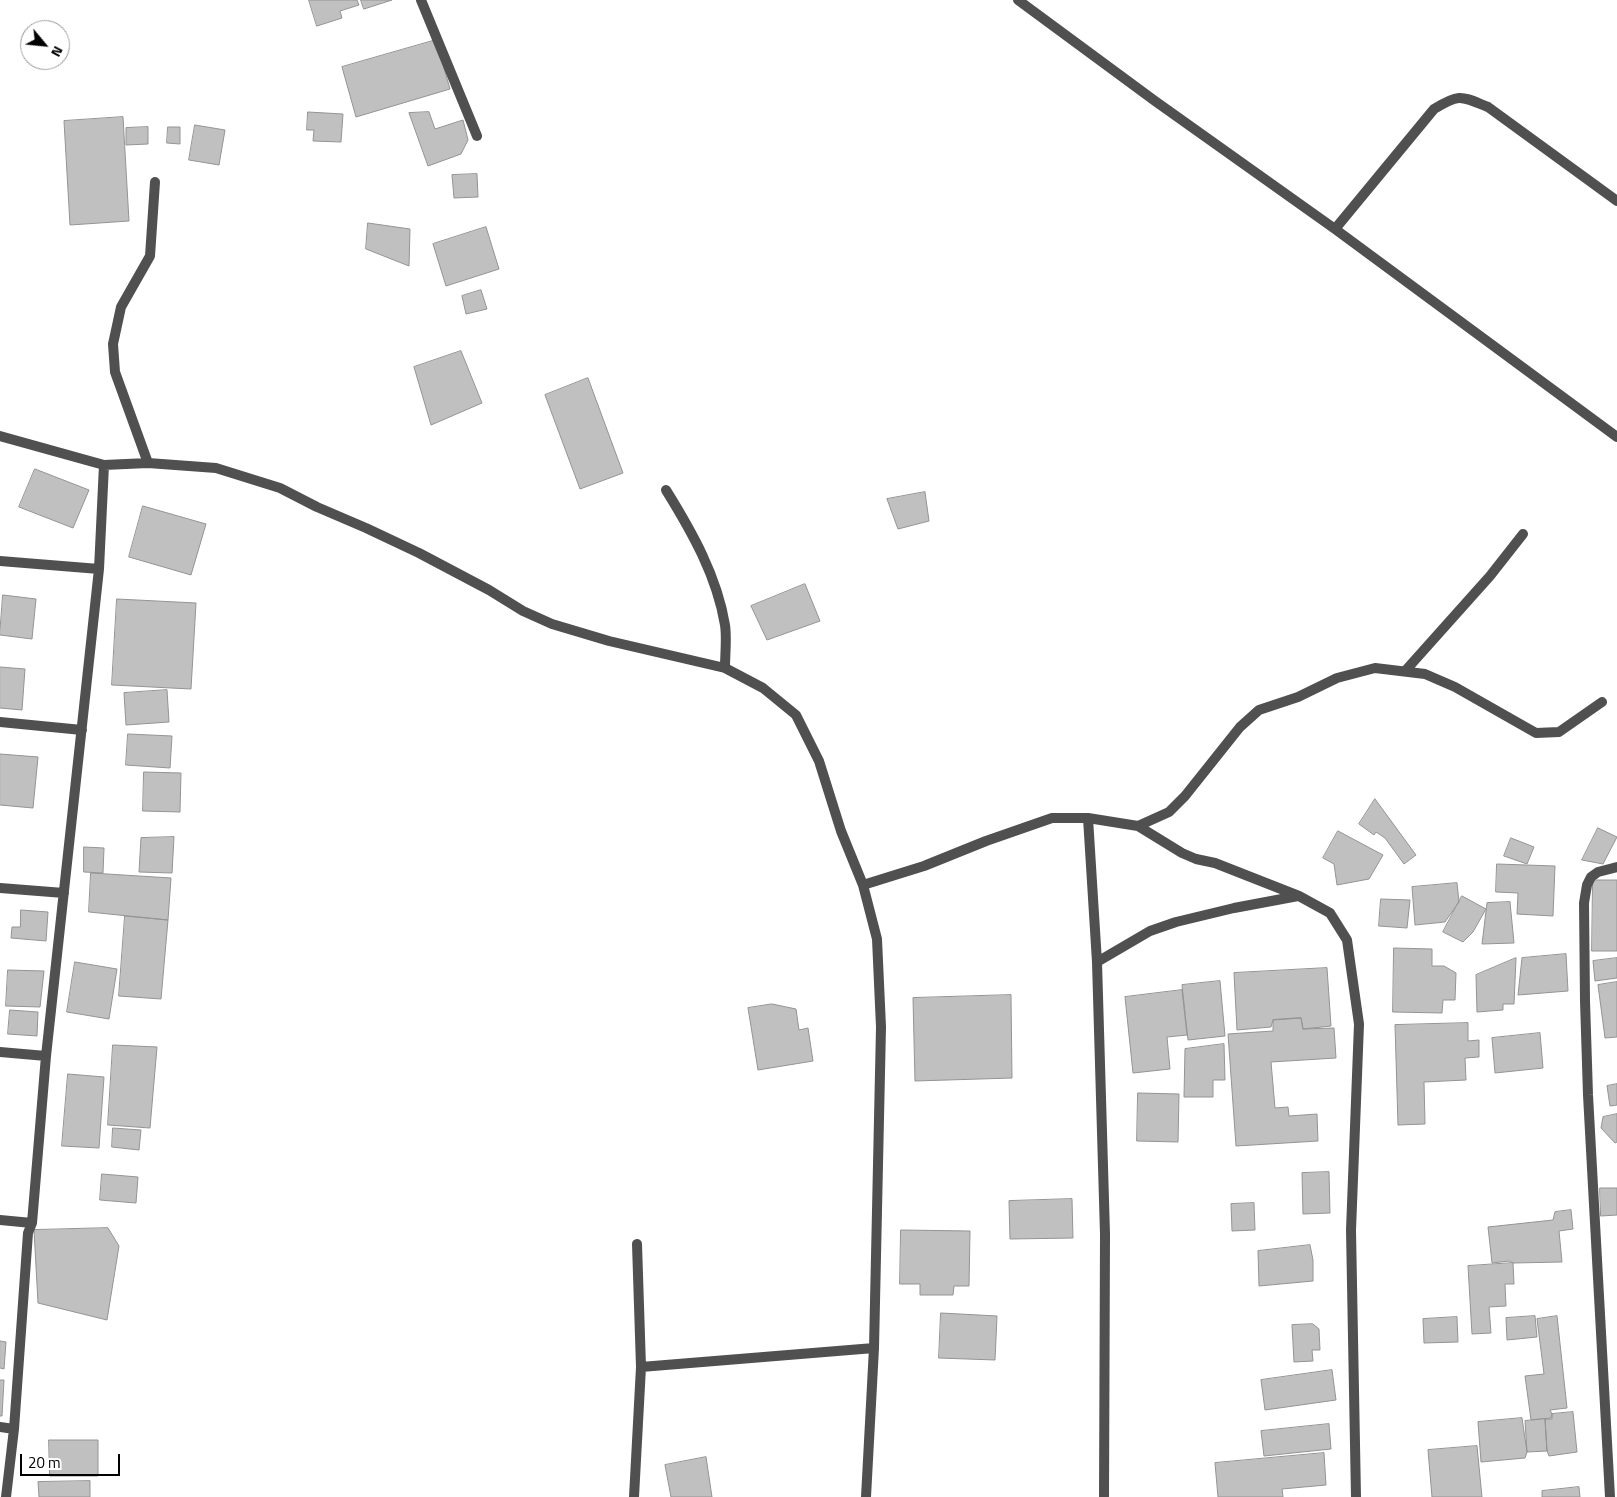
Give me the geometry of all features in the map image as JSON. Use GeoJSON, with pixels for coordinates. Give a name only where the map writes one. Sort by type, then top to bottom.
{"type":"FeatureCollection","features":[{"type":"Feature","properties":{"kind":"street"},"geometry":{"type":"LineString","coordinates":[[421,0],[478,136]]}},
{"type":"Feature","properties":{"kind":"street"},"geometry":{"type":"LineString","coordinates":[[1018,0],[1617,437]]}},
{"type":"Feature","properties":{"kind":"street"},"geometry":{"type":"LineString","coordinates":[[1335,230],[1434,110],[1451,98],[1464,97],[1488,107],[1617,201]]}},
{"type":"Feature","properties":{"kind":"street"},"geometry":{"type":"LineString","coordinates":[[148,463],[115,372],[113,344],[121,307],[150,256],[155,182]]}},
{"type":"Feature","properties":{"kind":"street"},"geometry":{"type":"LineString","coordinates":[[0,436],[104,465],[148,463],[216,468],[280,488],[410,549],[489,590],[523,611],[552,624],[609,641],[725,668],[763,688],[796,715],[819,761],[841,831],[863,885],[877,939],[881,1027],[874,1348],[866,1497]]}},
{"type":"Feature","properties":{"kind":"street"},"geometry":{"type":"LineString","coordinates":[[6,1497],[14,1429],[28,1233],[32,1223],[46,1056],[99,569],[104,465]]}},
{"type":"Feature","properties":{"kind":"street"},"geometry":{"type":"LineString","coordinates":[[666,490],[693,537],[715,583],[726,627],[725,668]]}},
{"type":"Feature","properties":{"kind":"street"},"geometry":{"type":"LineString","coordinates":[[1406,670],[1490,576],[1522,534]]}},
{"type":"Feature","properties":{"kind":"street"},"geometry":{"type":"LineString","coordinates":[[0,561],[99,569]]}},
{"type":"Feature","properties":{"kind":"street"},"geometry":{"type":"LineString","coordinates":[[1138,826],[1169,812],[1185,796],[1240,728],[1259,710],[1298,697],[1337,678],[1375,668],[1406,670],[1425,674],[1455,687],[1536,733],[1559,732],[1602,702]]}},
{"type":"Feature","properties":{"kind":"street"},"geometry":{"type":"LineString","coordinates":[[0,722],[82,730]]}},
{"type":"Feature","properties":{"kind":"street"},"geometry":{"type":"LineString","coordinates":[[863,885],[924,866],[986,841],[1052,818],[1088,818],[1138,826],[1182,853],[1215,863],[1299,896],[1330,913],[1347,940],[1359,1024],[1351,1230],[1356,1497]]}},
{"type":"Feature","properties":{"kind":"street"},"geometry":{"type":"LineString","coordinates":[[1088,818],[1096,962],[1105,1234],[1104,1497]]}},
{"type":"Feature","properties":{"kind":"street"},"geometry":{"type":"LineString","coordinates":[[1610,1497],[1588,1095],[1584,903],[1587,885],[1591,877],[1598,872],[1617,867]]}},
{"type":"Feature","properties":{"kind":"street"},"geometry":{"type":"LineString","coordinates":[[0,888],[64,893]]}},
{"type":"Feature","properties":{"kind":"street"},"geometry":{"type":"LineString","coordinates":[[1096,962],[1150,931],[1176,922],[1234,908],[1299,896]]}},
{"type":"Feature","properties":{"kind":"street"},"geometry":{"type":"LineString","coordinates":[[0,1052],[46,1056]]}},
{"type":"Feature","properties":{"kind":"street"},"geometry":{"type":"LineString","coordinates":[[0,1220],[32,1223]]}},
{"type":"Feature","properties":{"kind":"street"},"geometry":{"type":"LineString","coordinates":[[634,1497],[640,1367],[637,1244]]}},
{"type":"Feature","properties":{"kind":"street"},"geometry":{"type":"LineString","coordinates":[[640,1367],[874,1348]]}},
{"type":"Feature","properties":{"kind":"street"},"geometry":{"type":"LineString","coordinates":[[0,1427],[14,1429]]}},
{"type":"Feature","properties":{"kind":"building"},"geometry":{"type":"Polygon","coordinates":[[[309,0],[357,0],[359,5],[340,11],[342,18],[317,26],[309,0]]]}},
{"type":"Feature","properties":{"kind":"building"},"geometry":{"type":"Polygon","coordinates":[[[361,0],[392,0],[364,9],[361,0]]]}},
{"type":"Feature","properties":{"kind":"building"},"geometry":{"type":"Polygon","coordinates":[[[436,40],[450,89],[356,117],[342,67],[436,40]]]}},
{"type":"Feature","properties":{"kind":"building"},"geometry":{"type":"Polygon","coordinates":[[[308,112],[343,114],[341,142],[313,141],[314,130],[307,130],[308,112]]]}},
{"type":"Feature","properties":{"kind":"building"},"geometry":{"type":"Polygon","coordinates":[[[429,112],[435,129],[463,120],[468,140],[461,154],[428,166],[409,113],[429,112]]]}},
{"type":"Feature","properties":{"kind":"building"},"geometry":{"type":"Polygon","coordinates":[[[123,117],[129,221],[70,225],[64,121],[123,117]]]}},
{"type":"Feature","properties":{"kind":"building"},"geometry":{"type":"Polygon","coordinates":[[[195,125],[225,130],[219,165],[189,160],[195,125]]]}},
{"type":"Feature","properties":{"kind":"building"},"geometry":{"type":"Polygon","coordinates":[[[148,127],[148,144],[126,145],[126,128],[148,127]]]}},
{"type":"Feature","properties":{"kind":"building"},"geometry":{"type":"Polygon","coordinates":[[[168,127],[180,127],[180,144],[167,143],[168,127]]]}},
{"type":"Feature","properties":{"kind":"building"},"geometry":{"type":"Polygon","coordinates":[[[477,174],[478,197],[454,198],[452,175],[477,174]]]}},
{"type":"Feature","properties":{"kind":"building"},"geometry":{"type":"Polygon","coordinates":[[[368,223],[410,229],[409,266],[366,249],[368,223]]]}},
{"type":"Feature","properties":{"kind":"building"},"geometry":{"type":"Polygon","coordinates":[[[486,227],[499,269],[446,286],[433,244],[486,227]]]}},
{"type":"Feature","properties":{"kind":"building"},"geometry":{"type":"Polygon","coordinates":[[[481,290],[487,309],[466,314],[462,296],[481,290]]]}},
{"type":"Feature","properties":{"kind":"building"},"geometry":{"type":"Polygon","coordinates":[[[461,351],[482,403],[431,425],[414,367],[461,351]]]}},
{"type":"Feature","properties":{"kind":"building"},"geometry":{"type":"Polygon","coordinates":[[[588,378],[623,473],[580,489],[545,395],[588,378]]]}},
{"type":"Feature","properties":{"kind":"building"},"geometry":{"type":"Polygon","coordinates":[[[35,469],[89,490],[73,528],[19,507],[35,469]]]}},
{"type":"Feature","properties":{"kind":"building"},"geometry":{"type":"Polygon","coordinates":[[[925,492],[929,521],[898,529],[887,499],[925,492]]]}},
{"type":"Feature","properties":{"kind":"building"},"geometry":{"type":"Polygon","coordinates":[[[143,506],[206,524],[191,575],[129,557],[143,506]]]}},
{"type":"Feature","properties":{"kind":"building"},"geometry":{"type":"Polygon","coordinates":[[[805,584],[820,621],[767,640],[751,606],[805,584]]]}},
{"type":"Feature","properties":{"kind":"building"},"geometry":{"type":"Polygon","coordinates":[[[3,595],[36,599],[32,639],[0,635],[3,595]]]}},
{"type":"Feature","properties":{"kind":"building"},"geometry":{"type":"Polygon","coordinates":[[[117,599],[196,603],[191,689],[112,685],[117,599]]]}},
{"type":"Feature","properties":{"kind":"building"},"geometry":{"type":"Polygon","coordinates":[[[0,667],[25,669],[22,710],[0,708],[0,667]]]}},
{"type":"Feature","properties":{"kind":"building"},"geometry":{"type":"Polygon","coordinates":[[[167,690],[169,722],[126,725],[124,693],[167,690]]]}},
{"type":"Feature","properties":{"kind":"building"},"geometry":{"type":"Polygon","coordinates":[[[128,734],[172,736],[170,768],[126,765],[128,734]]]}},
{"type":"Feature","properties":{"kind":"building"},"geometry":{"type":"Polygon","coordinates":[[[0,754],[38,757],[33,808],[0,805],[0,754]]]}},
{"type":"Feature","properties":{"kind":"building"},"geometry":{"type":"Polygon","coordinates":[[[144,772],[181,773],[180,812],[143,811],[144,772]]]}},
{"type":"Feature","properties":{"kind":"building"},"geometry":{"type":"Polygon","coordinates":[[[1375,799],[1416,855],[1404,864],[1385,838],[1376,832],[1374,835],[1359,824],[1375,799]]]}},
{"type":"Feature","properties":{"kind":"building"},"geometry":{"type":"Polygon","coordinates":[[[1598,828],[1617,837],[1603,864],[1582,860],[1598,828]]]}},
{"type":"Feature","properties":{"kind":"building"},"geometry":{"type":"Polygon","coordinates":[[[1338,831],[1383,855],[1369,879],[1337,885],[1334,864],[1323,858],[1338,831]]]}},
{"type":"Feature","properties":{"kind":"building"},"geometry":{"type":"Polygon","coordinates":[[[174,837],[172,873],[139,872],[141,838],[174,837]]]}},
{"type":"Feature","properties":{"kind":"building"},"geometry":{"type":"Polygon","coordinates":[[[1511,838],[1534,847],[1527,864],[1504,856],[1511,838]]]}},
{"type":"Feature","properties":{"kind":"building"},"geometry":{"type":"Polygon","coordinates":[[[84,847],[104,848],[103,873],[84,872],[84,847]]]}},
{"type":"Feature","properties":{"kind":"building"},"geometry":{"type":"Polygon","coordinates":[[[1497,864],[1555,866],[1553,916],[1517,914],[1518,893],[1496,892],[1497,864]]]}},
{"type":"Feature","properties":{"kind":"building"},"geometry":{"type":"Polygon","coordinates":[[[91,873],[171,878],[168,920],[89,912],[91,873]]]}},
{"type":"Feature","properties":{"kind":"building"},"geometry":{"type":"Polygon","coordinates":[[[1593,880],[1617,880],[1617,951],[1592,951],[1593,880]]]}},
{"type":"Feature","properties":{"kind":"building"},"geometry":{"type":"Polygon","coordinates":[[[1457,883],[1459,902],[1445,922],[1415,925],[1412,887],[1457,883]]]}},
{"type":"Feature","properties":{"kind":"building"},"geometry":{"type":"Polygon","coordinates":[[[1462,896],[1486,909],[1473,932],[1463,942],[1443,932],[1462,896]]]}},
{"type":"Feature","properties":{"kind":"building"},"geometry":{"type":"Polygon","coordinates":[[[1381,899],[1410,900],[1407,928],[1379,926],[1381,899]]]}},
{"type":"Feature","properties":{"kind":"building"},"geometry":{"type":"Polygon","coordinates":[[[1510,902],[1514,943],[1482,944],[1487,903],[1510,902]]]}},
{"type":"Feature","properties":{"kind":"building"},"geometry":{"type":"Polygon","coordinates":[[[21,910],[48,912],[46,941],[11,938],[12,927],[20,927],[21,910]]]}},
{"type":"Feature","properties":{"kind":"building"},"geometry":{"type":"Polygon","coordinates":[[[125,916],[168,920],[161,999],[119,996],[125,916]]]}},
{"type":"Feature","properties":{"kind":"building"},"geometry":{"type":"Polygon","coordinates":[[[1394,948],[1432,949],[1432,966],[1444,966],[1456,973],[1455,1000],[1443,1000],[1442,1013],[1393,1012],[1394,948]]]}},
{"type":"Feature","properties":{"kind":"building"},"geometry":{"type":"Polygon","coordinates":[[[1566,954],[1568,991],[1518,995],[1522,958],[1566,954]]]}},
{"type":"Feature","properties":{"kind":"building"},"geometry":{"type":"Polygon","coordinates":[[[1516,958],[1514,1004],[1503,1004],[1503,1010],[1477,1012],[1476,975],[1516,958]]]}},
{"type":"Feature","properties":{"kind":"building"},"geometry":{"type":"Polygon","coordinates":[[[1617,958],[1617,978],[1595,981],[1593,961],[1617,958]]]}},
{"type":"Feature","properties":{"kind":"building"},"geometry":{"type":"Polygon","coordinates":[[[75,962],[117,969],[109,1019],[67,1012],[75,962]]]}},
{"type":"Feature","properties":{"kind":"building"},"geometry":{"type":"Polygon","coordinates":[[[1327,968],[1331,1026],[1303,1029],[1301,1018],[1273,1020],[1271,1027],[1237,1030],[1234,973],[1327,968]]]}},
{"type":"Feature","properties":{"kind":"building"},"geometry":{"type":"Polygon","coordinates":[[[8,970],[44,971],[40,1007],[6,1006],[8,970]]]}},
{"type":"Feature","properties":{"kind":"building"},"geometry":{"type":"Polygon","coordinates":[[[1220,981],[1225,1036],[1188,1040],[1182,985],[1220,981]]]}},
{"type":"Feature","properties":{"kind":"building"},"geometry":{"type":"Polygon","coordinates":[[[1617,982],[1617,1037],[1605,1038],[1598,985],[1617,982]]]}},
{"type":"Feature","properties":{"kind":"building"},"geometry":{"type":"Polygon","coordinates":[[[1182,990],[1187,1035],[1167,1037],[1170,1069],[1133,1073],[1125,997],[1182,990]]]}},
{"type":"Feature","properties":{"kind":"building"},"geometry":{"type":"Polygon","coordinates":[[[1011,995],[1012,1078],[915,1081],[913,998],[1011,995]]]}},
{"type":"Feature","properties":{"kind":"building"},"geometry":{"type":"Polygon","coordinates":[[[772,1004],[796,1009],[799,1030],[808,1028],[813,1061],[758,1070],[748,1008],[772,1004]]]}},
{"type":"Feature","properties":{"kind":"building"},"geometry":{"type":"Polygon","coordinates":[[[10,1010],[38,1012],[37,1036],[8,1034],[10,1010]]]}},
{"type":"Feature","properties":{"kind":"building"},"geometry":{"type":"Polygon","coordinates":[[[1301,1018],[1303,1029],[1334,1028],[1336,1058],[1271,1062],[1275,1108],[1288,1107],[1289,1116],[1317,1114],[1318,1141],[1236,1146],[1228,1034],[1273,1031],[1273,1020],[1301,1018]]]}},
{"type":"Feature","properties":{"kind":"building"},"geometry":{"type":"Polygon","coordinates":[[[1468,1023],[1468,1041],[1479,1040],[1479,1057],[1465,1058],[1466,1080],[1424,1082],[1425,1124],[1398,1125],[1395,1025],[1468,1023]]]}},
{"type":"Feature","properties":{"kind":"building"},"geometry":{"type":"Polygon","coordinates":[[[1540,1033],[1543,1068],[1495,1073],[1492,1038],[1540,1033]]]}},
{"type":"Feature","properties":{"kind":"building"},"geometry":{"type":"Polygon","coordinates":[[[1224,1044],[1225,1080],[1213,1080],[1213,1097],[1184,1097],[1185,1049],[1224,1044]]]}},
{"type":"Feature","properties":{"kind":"building"},"geometry":{"type":"Polygon","coordinates":[[[113,1045],[157,1047],[150,1128],[108,1125],[113,1045]]]}},
{"type":"Feature","properties":{"kind":"building"},"geometry":{"type":"Polygon","coordinates":[[[68,1074],[104,1077],[99,1148],[62,1146],[68,1074]]]}},
{"type":"Feature","properties":{"kind":"building"},"geometry":{"type":"Polygon","coordinates":[[[1617,1084],[1617,1105],[1610,1106],[1607,1086],[1617,1084]]]}},
{"type":"Feature","properties":{"kind":"building"},"geometry":{"type":"Polygon","coordinates":[[[1138,1093],[1179,1094],[1178,1142],[1137,1141],[1138,1093]]]}},
{"type":"Feature","properties":{"kind":"building"},"geometry":{"type":"Polygon","coordinates":[[[1617,1114],[1617,1142],[1615,1143],[1601,1128],[1603,1117],[1617,1114]]]}},
{"type":"Feature","properties":{"kind":"building"},"geometry":{"type":"Polygon","coordinates":[[[113,1128],[141,1130],[139,1150],[112,1147],[113,1128]]]}},
{"type":"Feature","properties":{"kind":"building"},"geometry":{"type":"Polygon","coordinates":[[[1329,1172],[1330,1213],[1303,1214],[1302,1173],[1329,1172]]]}},
{"type":"Feature","properties":{"kind":"building"},"geometry":{"type":"Polygon","coordinates":[[[102,1174],[138,1177],[136,1203],[100,1200],[102,1174]]]}},
{"type":"Feature","properties":{"kind":"building"},"geometry":{"type":"Polygon","coordinates":[[[1600,1188],[1617,1188],[1617,1215],[1601,1216],[1600,1188]]]}},
{"type":"Feature","properties":{"kind":"building"},"geometry":{"type":"Polygon","coordinates":[[[1072,1199],[1073,1238],[1010,1239],[1009,1201],[1072,1199]]]}},
{"type":"Feature","properties":{"kind":"building"},"geometry":{"type":"Polygon","coordinates":[[[1254,1203],[1255,1230],[1232,1231],[1231,1204],[1254,1203]]]}},
{"type":"Feature","properties":{"kind":"building"},"geometry":{"type":"Polygon","coordinates":[[[1571,1210],[1573,1229],[1559,1231],[1562,1262],[1513,1263],[1509,1261],[1492,1263],[1488,1227],[1553,1220],[1555,1212],[1571,1210]]]}},
{"type":"Feature","properties":{"kind":"building"},"geometry":{"type":"Polygon","coordinates":[[[108,1228],[119,1246],[107,1320],[38,1303],[34,1230],[108,1228]]]}},
{"type":"Feature","properties":{"kind":"building"},"geometry":{"type":"Polygon","coordinates":[[[901,1230],[970,1231],[969,1286],[954,1286],[953,1295],[920,1295],[920,1284],[900,1284],[901,1230]]]}},
{"type":"Feature","properties":{"kind":"building"},"geometry":{"type":"Polygon","coordinates":[[[1310,1245],[1313,1260],[1313,1281],[1259,1286],[1258,1251],[1310,1245]]]}},
{"type":"Feature","properties":{"kind":"building"},"geometry":{"type":"Polygon","coordinates":[[[1513,1263],[1514,1284],[1505,1284],[1506,1306],[1489,1307],[1491,1333],[1472,1334],[1468,1266],[1513,1263]]]}},
{"type":"Feature","properties":{"kind":"building"},"geometry":{"type":"Polygon","coordinates":[[[941,1313],[997,1316],[995,1360],[939,1358],[941,1313]]]}},
{"type":"Feature","properties":{"kind":"building"},"geometry":{"type":"Polygon","coordinates":[[[1535,1316],[1537,1337],[1507,1340],[1506,1318],[1535,1316]]]}},
{"type":"Feature","properties":{"kind":"building"},"geometry":{"type":"Polygon","coordinates":[[[1557,1316],[1567,1408],[1550,1410],[1551,1418],[1531,1420],[1525,1376],[1544,1374],[1537,1319],[1557,1316]]]}},
{"type":"Feature","properties":{"kind":"building"},"geometry":{"type":"Polygon","coordinates":[[[1457,1317],[1458,1342],[1424,1343],[1423,1319],[1457,1317]]]}},
{"type":"Feature","properties":{"kind":"building"},"geometry":{"type":"Polygon","coordinates":[[[1313,1324],[1319,1329],[1320,1350],[1312,1350],[1313,1361],[1294,1362],[1292,1325],[1313,1324]]]}},
{"type":"Feature","properties":{"kind":"building"},"geometry":{"type":"Polygon","coordinates":[[[0,1341],[6,1342],[4,1369],[0,1368],[0,1341]]]}},
{"type":"Feature","properties":{"kind":"building"},"geometry":{"type":"Polygon","coordinates":[[[1332,1370],[1336,1400],[1265,1410],[1261,1380],[1332,1370]]]}},
{"type":"Feature","properties":{"kind":"building"},"geometry":{"type":"Polygon","coordinates":[[[0,1380],[4,1380],[2,1416],[0,1416],[0,1380]]]}},
{"type":"Feature","properties":{"kind":"building"},"geometry":{"type":"Polygon","coordinates":[[[1573,1412],[1577,1452],[1549,1456],[1545,1419],[1552,1419],[1552,1414],[1573,1412]]]}},
{"type":"Feature","properties":{"kind":"building"},"geometry":{"type":"Polygon","coordinates":[[[1522,1418],[1527,1452],[1525,1458],[1481,1462],[1478,1422],[1522,1418]]]}},
{"type":"Feature","properties":{"kind":"building"},"geometry":{"type":"Polygon","coordinates":[[[1545,1419],[1547,1451],[1527,1452],[1525,1421],[1545,1419]]]}},
{"type":"Feature","properties":{"kind":"building"},"geometry":{"type":"Polygon","coordinates":[[[1329,1424],[1331,1449],[1264,1456],[1261,1431],[1329,1424]]]}},
{"type":"Feature","properties":{"kind":"building"},"geometry":{"type":"Polygon","coordinates":[[[49,1440],[98,1440],[98,1476],[50,1476],[49,1440]]]}},
{"type":"Feature","properties":{"kind":"building"},"geometry":{"type":"Polygon","coordinates":[[[1477,1446],[1482,1497],[1432,1497],[1428,1450],[1477,1446]]]}},
{"type":"Feature","properties":{"kind":"building"},"geometry":{"type":"Polygon","coordinates":[[[1324,1453],[1326,1485],[1282,1489],[1283,1497],[1218,1497],[1215,1463],[1324,1453]]]}},
{"type":"Feature","properties":{"kind":"building"},"geometry":{"type":"Polygon","coordinates":[[[706,1457],[712,1497],[671,1497],[665,1465],[706,1457]]]}},
{"type":"Feature","properties":{"kind":"building"},"geometry":{"type":"Polygon","coordinates":[[[90,1481],[90,1497],[39,1497],[38,1482],[90,1481]]]}},
{"type":"Feature","properties":{"kind":"building"},"geometry":{"type":"Polygon","coordinates":[[[1579,1487],[1580,1497],[1542,1497],[1542,1491],[1579,1487]]]}}]}
